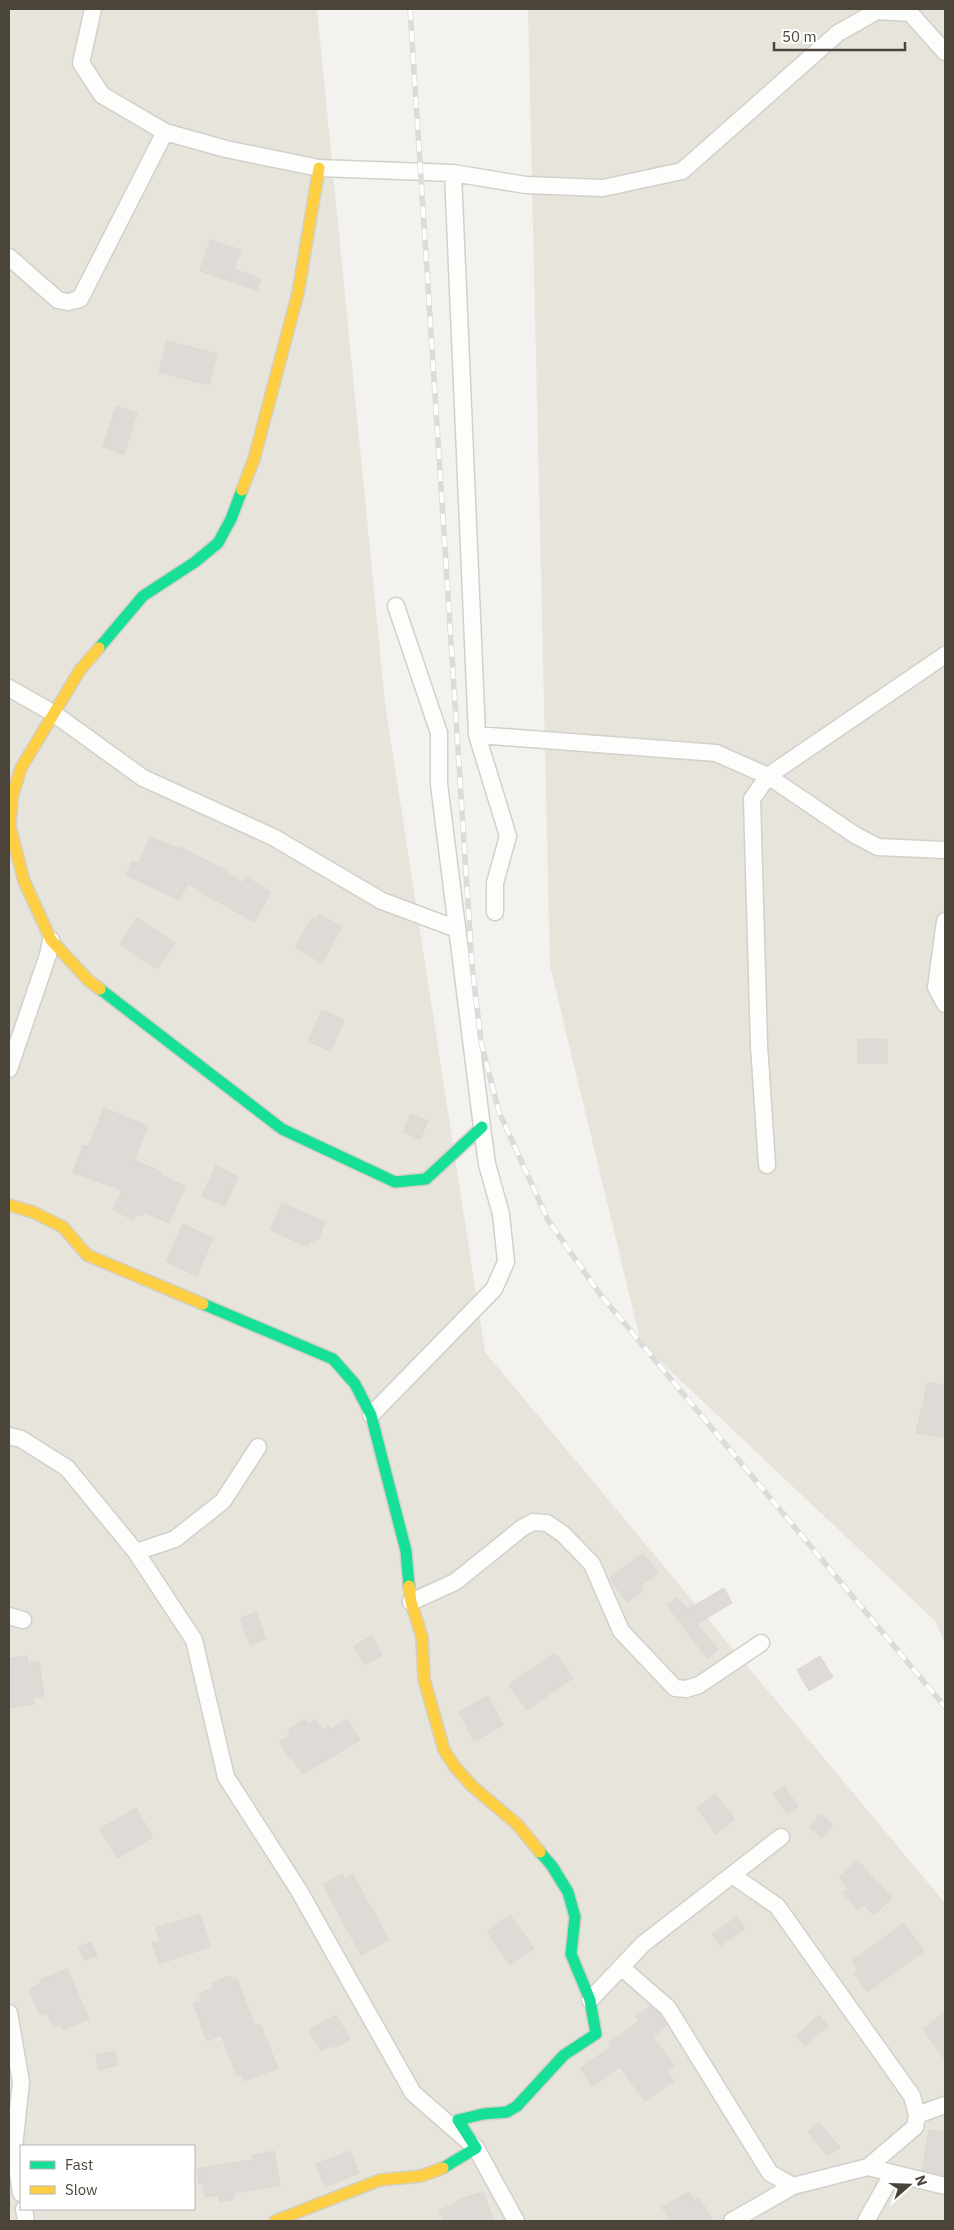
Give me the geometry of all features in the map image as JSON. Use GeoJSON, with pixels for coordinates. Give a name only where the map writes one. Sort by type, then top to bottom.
{"type":"FeatureCollection","features":[{"type":"Feature","properties":{"kind":"street"},"geometry":{"type":"LineString","coordinates":[[93,9],[82,63],[102,95],[165,132],[226,149],[319,168],[453,173],[526,185],[603,188],[682,171],[838,33],[877,11],[910,13],[945,52]]}},
{"type":"Feature","properties":{"kind":"street"},"geometry":{"type":"LineString","coordinates":[[9,257],[58,300],[68,302],[80,299],[165,132]]}},
{"type":"Feature","properties":{"kind":"street"},"geometry":{"type":"LineString","coordinates":[[319,168],[298,293],[254,459],[231,519],[218,542],[195,562],[143,596],[80,670],[21,768],[12,797],[10,827],[24,881],[51,940],[88,981],[282,1129],[395,1182],[426,1179],[482,1127]]}},
{"type":"Feature","properties":{"kind":"street"},"geometry":{"type":"LineString","coordinates":[[453,173],[477,735],[508,836],[494,883],[495,912]]}},
{"type":"Feature","properties":{"kind":"street"},"geometry":{"type":"LineString","coordinates":[[371,1415],[494,1289],[506,1262],[501,1214],[487,1164],[457,930],[439,784],[439,733],[396,606]]}},
{"type":"Feature","properties":{"kind":"street"},"geometry":{"type":"LineString","coordinates":[[767,1165],[759,1045],[752,799],[768,776],[945,655]]}},
{"type":"Feature","properties":{"kind":"street"},"geometry":{"type":"LineString","coordinates":[[9,688],[53,713],[143,778],[273,837],[382,901],[457,930]]}},
{"type":"Feature","properties":{"kind":"street"},"geometry":{"type":"LineString","coordinates":[[477,735],[716,753],[768,776],[855,835],[878,848],[945,850]]}},
{"type":"Feature","properties":{"kind":"street"},"geometry":{"type":"LineString","coordinates":[[945,921],[936,987],[945,1004]]}},
{"type":"Feature","properties":{"kind":"street"},"geometry":{"type":"LineString","coordinates":[[9,1069],[48,955],[51,940]]}},
{"type":"Feature","properties":{"kind":"street"},"geometry":{"type":"LineString","coordinates":[[9,1205],[33,1212],[63,1227],[87,1255],[333,1359],[355,1384],[371,1415],[406,1551],[411,1602],[422,1637],[424,1678],[444,1750],[455,1767],[472,1786],[516,1824],[552,1866],[568,1892],[575,1916],[571,1954],[590,2000],[596,2034],[564,2055],[517,2106],[508,2112],[483,2114],[458,2120],[476,2148],[516,2221]]}},
{"type":"Feature","properties":{"kind":"street"},"geometry":{"type":"LineString","coordinates":[[9,1436],[20,1439],[68,1468],[136,1552],[194,1640],[226,1777],[298,1889],[413,2093],[476,2148]]}},
{"type":"Feature","properties":{"kind":"street"},"geometry":{"type":"LineString","coordinates":[[136,1552],[175,1538],[223,1501],[258,1447]]}},
{"type":"Feature","properties":{"kind":"street"},"geometry":{"type":"LineString","coordinates":[[411,1602],[455,1582],[522,1528],[533,1522],[540,1522],[547,1523],[564,1534],[592,1564],[622,1631],[675,1688],[686,1689],[699,1685],[761,1643]]}},
{"type":"Feature","properties":{"kind":"street"},"geometry":{"type":"LineString","coordinates":[[590,2000],[643,1944],[780,1837]]}},
{"type":"Feature","properties":{"kind":"street"},"geometry":{"type":"LineString","coordinates":[[732,1875],[777,1906],[912,2096],[917,2115],[915,2127],[868,2167],[793,2186],[732,2221]]}},
{"type":"Feature","properties":{"kind":"street"},"geometry":{"type":"LineString","coordinates":[[621,1967],[668,2008],[770,2173],[793,2186]]}},
{"type":"Feature","properties":{"kind":"street"},"geometry":{"type":"LineString","coordinates":[[9,2013],[20,2082],[13,2110],[14,2147],[20,2187]]}},
{"type":"Feature","properties":{"kind":"street"},"geometry":{"type":"LineString","coordinates":[[917,2115],[945,2105]]}},
{"type":"Feature","properties":{"kind":"street"},"geometry":{"type":"LineString","coordinates":[[275,2221],[380,2180],[420,2176],[441,2168],[476,2148]]}},
{"type":"Feature","properties":{"kind":"street"},"geometry":{"type":"LineString","coordinates":[[868,2167],[945,2186]]}},
{"type":"Feature","properties":{"kind":"street"},"geometry":{"type":"LineString","coordinates":[[866,2221],[893,2173]]}},
{"type":"Feature","properties":{"kind":"shaded area"},"geometry":{"type":"Polygon","coordinates":[[[9,9],[317,9],[385,703],[485,1352],[945,1903],[945,2221],[9,2221],[9,9]]]}},
{"type":"Feature","properties":{"kind":"shaded area"},"geometry":{"type":"Polygon","coordinates":[[[528,9],[945,9],[945,1644],[935,1621],[641,1343],[550,966],[528,9]]]}},
{"type":"Feature","properties":{"kind":"building"},"geometry":{"type":"Polygon","coordinates":[[[210,240],[241,250],[234,269],[261,279],[257,290],[200,271],[210,240]]]}},
{"type":"Feature","properties":{"kind":"building"},"geometry":{"type":"Polygon","coordinates":[[[167,341],[217,354],[209,385],[159,372],[167,341]]]}},
{"type":"Feature","properties":{"kind":"building"},"geometry":{"type":"Polygon","coordinates":[[[116,406],[137,413],[124,454],[103,447],[116,406]]]}},
{"type":"Feature","properties":{"kind":"building"},"geometry":{"type":"Polygon","coordinates":[[[150,837],[180,849],[181,847],[219,866],[242,883],[246,877],[271,892],[254,922],[211,899],[188,883],[179,900],[126,875],[132,861],[139,864],[150,837]]]}},
{"type":"Feature","properties":{"kind":"building"},"geometry":{"type":"Polygon","coordinates":[[[319,914],[342,927],[322,963],[295,947],[312,918],[316,920],[319,914]]]}},
{"type":"Feature","properties":{"kind":"building"},"geometry":{"type":"Polygon","coordinates":[[[137,918],[175,943],[157,969],[120,944],[137,918]]]}},
{"type":"Feature","properties":{"kind":"building"},"geometry":{"type":"Polygon","coordinates":[[[322,1010],[344,1020],[331,1051],[308,1041],[322,1010]]]}},
{"type":"Feature","properties":{"kind":"building"},"geometry":{"type":"Polygon","coordinates":[[[858,1039],[887,1039],[887,1063],[858,1063],[858,1039]]]}},
{"type":"Feature","properties":{"kind":"building"},"geometry":{"type":"Polygon","coordinates":[[[104,1108],[148,1126],[134,1160],[162,1172],[160,1175],[185,1186],[169,1223],[144,1212],[142,1216],[136,1214],[134,1220],[113,1210],[122,1190],[73,1173],[83,1145],[88,1147],[104,1108]]]}},
{"type":"Feature","properties":{"kind":"building"},"geometry":{"type":"Polygon","coordinates":[[[411,1114],[428,1121],[420,1139],[403,1132],[411,1114]]]}},
{"type":"Feature","properties":{"kind":"building"},"geometry":{"type":"Polygon","coordinates":[[[216,1165],[238,1177],[225,1206],[202,1196],[216,1165]]]}},
{"type":"Feature","properties":{"kind":"building"},"geometry":{"type":"Polygon","coordinates":[[[282,1203],[325,1222],[318,1240],[316,1239],[314,1244],[310,1242],[308,1247],[270,1230],[282,1203]]]}},
{"type":"Feature","properties":{"kind":"building"},"geometry":{"type":"Polygon","coordinates":[[[183,1224],[213,1238],[197,1276],[166,1262],[183,1224]]]}},
{"type":"Feature","properties":{"kind":"building"},"geometry":{"type":"Polygon","coordinates":[[[928,1382],[945,1386],[945,1438],[916,1433],[928,1382]]]}},
{"type":"Feature","properties":{"kind":"building"},"geometry":{"type":"Polygon","coordinates":[[[643,1553],[658,1573],[640,1586],[643,1590],[627,1603],[609,1578],[643,1553]]]}},
{"type":"Feature","properties":{"kind":"building"},"geometry":{"type":"Polygon","coordinates":[[[724,1588],[732,1603],[697,1624],[718,1650],[707,1658],[667,1605],[676,1598],[688,1609],[724,1588]]]}},
{"type":"Feature","properties":{"kind":"building"},"geometry":{"type":"Polygon","coordinates":[[[256,1612],[266,1639],[250,1645],[240,1618],[256,1612]]]}},
{"type":"Feature","properties":{"kind":"building"},"geometry":{"type":"Polygon","coordinates":[[[372,1636],[382,1656],[364,1665],[354,1646],[372,1636]]]}},
{"type":"Feature","properties":{"kind":"building"},"geometry":{"type":"Polygon","coordinates":[[[555,1653],[573,1678],[527,1710],[509,1685],[555,1653]]]}},
{"type":"Feature","properties":{"kind":"building"},"geometry":{"type":"Polygon","coordinates":[[[27,1656],[28,1664],[39,1662],[44,1696],[33,1698],[34,1704],[9,1708],[9,1659],[27,1656]]]}},
{"type":"Feature","properties":{"kind":"building"},"geometry":{"type":"Polygon","coordinates":[[[820,1656],[833,1677],[809,1691],[797,1670],[820,1656]]]}},
{"type":"Feature","properties":{"kind":"building"},"geometry":{"type":"Polygon","coordinates":[[[488,1696],[503,1725],[474,1741],[459,1712],[488,1696]]]}},
{"type":"Feature","properties":{"kind":"building"},"geometry":{"type":"Polygon","coordinates":[[[305,1719],[308,1724],[316,1719],[323,1730],[329,1726],[331,1729],[347,1719],[360,1740],[303,1774],[279,1742],[291,1735],[287,1730],[305,1719]]]}},
{"type":"Feature","properties":{"kind":"building"},"geometry":{"type":"Polygon","coordinates":[[[784,1786],[798,1806],[787,1814],[773,1794],[784,1786]]]}},
{"type":"Feature","properties":{"kind":"building"},"geometry":{"type":"Polygon","coordinates":[[[715,1794],[735,1819],[716,1834],[697,1808],[715,1794]]]}},
{"type":"Feature","properties":{"kind":"building"},"geometry":{"type":"Polygon","coordinates":[[[136,1808],[153,1837],[117,1858],[100,1829],[136,1808]]]}},
{"type":"Feature","properties":{"kind":"building"},"geometry":{"type":"Polygon","coordinates":[[[821,1814],[833,1825],[821,1838],[809,1827],[821,1814]]]}},
{"type":"Feature","properties":{"kind":"building"},"geometry":{"type":"Polygon","coordinates":[[[857,1860],[892,1898],[874,1915],[864,1905],[858,1910],[843,1893],[848,1888],[839,1877],[857,1860]]]}},
{"type":"Feature","properties":{"kind":"building"},"geometry":{"type":"Polygon","coordinates":[[[342,1874],[345,1879],[353,1875],[389,1940],[361,1955],[323,1885],[342,1874]]]}},
{"type":"Feature","properties":{"kind":"building"},"geometry":{"type":"Polygon","coordinates":[[[200,1914],[210,1947],[159,1964],[152,1943],[160,1941],[156,1928],[200,1914]]]}},
{"type":"Feature","properties":{"kind":"building"},"geometry":{"type":"Polygon","coordinates":[[[510,1915],[534,1948],[510,1965],[487,1932],[510,1915]]]}},
{"type":"Feature","properties":{"kind":"building"},"geometry":{"type":"Polygon","coordinates":[[[737,1917],[745,1929],[720,1946],[712,1934],[737,1917]]]}},
{"type":"Feature","properties":{"kind":"building"},"geometry":{"type":"Polygon","coordinates":[[[904,1923],[924,1951],[867,1992],[854,1973],[858,1970],[852,1961],[904,1923]]]}},
{"type":"Feature","properties":{"kind":"building"},"geometry":{"type":"Polygon","coordinates":[[[91,1942],[97,1956],[84,1960],[79,1947],[91,1942]]]}},
{"type":"Feature","properties":{"kind":"building"},"geometry":{"type":"Polygon","coordinates":[[[67,1969],[89,2019],[63,2030],[60,2024],[53,2027],[47,2012],[40,2015],[29,1989],[42,1983],[40,1980],[67,1969]]]}},
{"type":"Feature","properties":{"kind":"building"},"geometry":{"type":"Polygon","coordinates":[[[230,1976],[232,1981],[237,1979],[255,2026],[260,2024],[278,2068],[245,2081],[242,2074],[237,2076],[221,2035],[207,2041],[193,2003],[202,2000],[199,1994],[214,1988],[212,1983],[230,1976]]]}},
{"type":"Feature","properties":{"kind":"building"},"geometry":{"type":"Polygon","coordinates":[[[650,2006],[667,2025],[653,2037],[674,2066],[667,2071],[674,2081],[645,2101],[620,2067],[592,2086],[580,2068],[611,2047],[609,2043],[639,2021],[636,2017],[650,2006]]]}},
{"type":"Feature","properties":{"kind":"building"},"geometry":{"type":"Polygon","coordinates":[[[945,2012],[945,2060],[923,2029],[945,2012]]]}},
{"type":"Feature","properties":{"kind":"building"},"geometry":{"type":"Polygon","coordinates":[[[336,2015],[350,2039],[334,2048],[332,2045],[321,2051],[309,2030],[336,2015]]]}},
{"type":"Feature","properties":{"kind":"building"},"geometry":{"type":"Polygon","coordinates":[[[819,2015],[828,2026],[805,2046],[796,2036],[819,2015]]]}},
{"type":"Feature","properties":{"kind":"building"},"geometry":{"type":"Polygon","coordinates":[[[114,2051],[118,2065],[99,2070],[96,2055],[114,2051]]]}},
{"type":"Feature","properties":{"kind":"building"},"geometry":{"type":"Polygon","coordinates":[[[819,2123],[840,2147],[828,2156],[808,2132],[819,2123]]]}},
{"type":"Feature","properties":{"kind":"building"},"geometry":{"type":"Polygon","coordinates":[[[929,2130],[945,2132],[945,2175],[922,2170],[929,2130]]]}},
{"type":"Feature","properties":{"kind":"building"},"geometry":{"type":"Polygon","coordinates":[[[274,2151],[280,2186],[234,2193],[235,2199],[219,2202],[218,2195],[205,2197],[202,2183],[199,2184],[197,2169],[252,2160],[252,2155],[274,2151]]]}},
{"type":"Feature","properties":{"kind":"building"},"geometry":{"type":"Polygon","coordinates":[[[350,2151],[359,2173],[325,2187],[316,2164],[350,2151]]]}},
{"type":"Feature","properties":{"kind":"building"},"geometry":{"type":"Polygon","coordinates":[[[483,2192],[494,2221],[444,2221],[439,2210],[458,2203],[457,2200],[483,2192]]]}},
{"type":"Feature","properties":{"kind":"building"},"geometry":{"type":"Polygon","coordinates":[[[689,2192],[694,2201],[699,2197],[713,2221],[670,2221],[662,2207],[689,2192]]]}},
{"type":"Feature","properties":{"kind":"railway"},"geometry":{"type":"LineString","coordinates":[[410,9],[472,965],[481,1042],[499,1112],[548,1220],[599,1293],[945,1707]]}},
{"type":"Feature","properties":{"kind":"traffic: fast"},"geometry":{"type":"LineString","coordinates":[[99,648],[143,596],[195,562],[218,543],[231,519],[242,490]]}},
{"type":"Feature","properties":{"kind":"traffic: fast"},"geometry":{"type":"LineString","coordinates":[[100,989],[282,1129],[395,1182],[426,1179],[482,1127]]}},
{"type":"Feature","properties":{"kind":"traffic: fast"},"geometry":{"type":"LineString","coordinates":[[203,1304],[333,1359],[355,1384],[371,1415],[406,1551],[409,1586]]}},
{"type":"Feature","properties":{"kind":"traffic: fast"},"geometry":{"type":"LineString","coordinates":[[443,2168],[476,2148],[458,2120],[483,2114],[507,2112],[517,2106],[564,2055],[596,2034],[590,2000],[571,1954],[575,1917],[568,1892],[552,1866],[540,1852]]}},
{"type":"Feature","properties":{"kind":"traffic: slow"},"geometry":{"type":"LineString","coordinates":[[242,490],[254,459],[298,293],[319,168]]}},
{"type":"Feature","properties":{"kind":"traffic: slow"},"geometry":{"type":"LineString","coordinates":[[99,648],[80,670],[21,768],[12,797],[10,827],[24,881],[51,940],[89,981],[100,989]]}},
{"type":"Feature","properties":{"kind":"traffic: slow"},"geometry":{"type":"LineString","coordinates":[[9,1205],[33,1212],[63,1227],[87,1255],[203,1304]]}},
{"type":"Feature","properties":{"kind":"traffic: slow"},"geometry":{"type":"LineString","coordinates":[[409,1586],[411,1602],[422,1637],[424,1679],[444,1750],[455,1767],[472,1786],[517,1824],[540,1852]]}},
{"type":"Feature","properties":{"kind":"traffic: slow"},"geometry":{"type":"LineString","coordinates":[[275,2221],[380,2180],[421,2176],[443,2168]]}}]}
